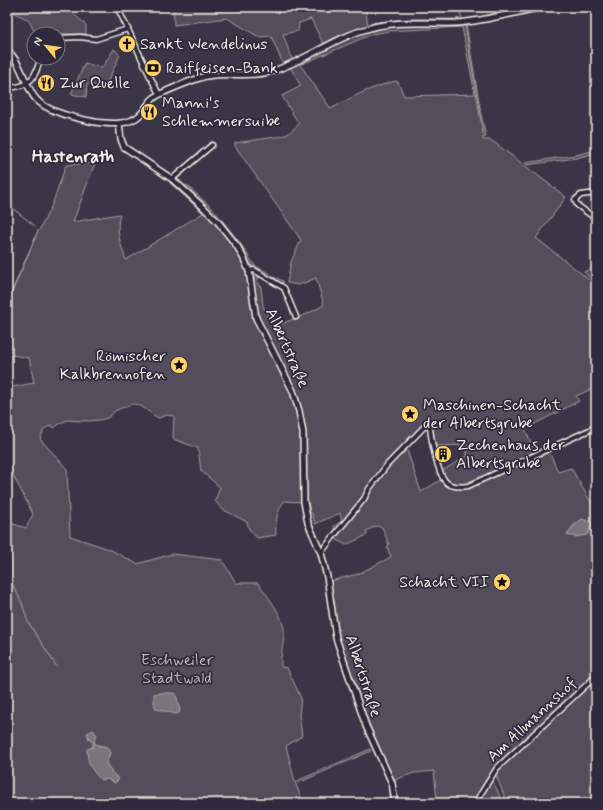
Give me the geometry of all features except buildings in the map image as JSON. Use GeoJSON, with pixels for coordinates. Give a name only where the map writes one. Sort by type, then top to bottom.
{"type":"FeatureCollection","features":[{"type":"Feature","properties":{"kind":"main road"},"geometry":{"type":"LineString","coordinates":[[7,50],[18,64],[37,100],[44,106],[83,120],[119,124],[134,119],[140,115],[153,98],[159,94],[206,76],[256,74],[275,71],[328,45],[370,28],[395,24],[467,22],[540,7]]}},
{"type":"Feature","properties":{"kind":"main road","name":"Albertstraße"},"geometry":{"type":"LineString","coordinates":[[119,124],[121,139],[124,147],[172,180],[218,222],[237,246],[249,271],[256,318],[293,391],[299,411],[303,433],[304,502],[308,523],[321,553],[327,577],[336,638],[366,726],[392,783],[395,803]]}},
{"type":"Feature","properties":{"kind":"street"},"geometry":{"type":"LineString","coordinates":[[117,7],[147,72],[159,94]]}},
{"type":"Feature","properties":{"kind":"street"},"geometry":{"type":"LineString","coordinates":[[66,38],[80,37],[96,39],[128,29]]}},
{"type":"Feature","properties":{"kind":"street"},"geometry":{"type":"LineString","coordinates":[[7,88],[20,87],[27,83],[36,75],[38,66]]}},
{"type":"Feature","properties":{"kind":"street"},"geometry":{"type":"LineString","coordinates":[[172,180],[212,145]]}},
{"type":"Feature","properties":{"kind":"street"},"geometry":{"type":"LineString","coordinates":[[596,194],[581,195],[575,200],[577,205],[596,220]]}},
{"type":"Feature","properties":{"kind":"street"},"geometry":{"type":"LineString","coordinates":[[249,271],[254,270],[284,288],[296,317]]}},
{"type":"Feature","properties":{"kind":"street"},"geometry":{"type":"LineString","coordinates":[[321,553],[364,499],[387,465],[425,426],[428,425],[430,427],[431,439],[444,480],[449,484],[464,487],[596,427]]}},
{"type":"Feature","properties":{"kind":"street","name":"Am Allmannshof"},"geometry":{"type":"LineString","coordinates":[[475,803],[497,768],[596,676]]}},
{"type":"Feature","properties":{"kind":"green space"},"geometry":{"type":"Polygon","coordinates":[[[7,7],[66,7],[86,25],[86,34],[66,34],[66,26],[32,26],[28,20],[7,9],[7,7]]]}},
{"type":"Feature","properties":{"kind":"green space"},"geometry":{"type":"Polygon","coordinates":[[[164,7],[365,7],[368,25],[324,45],[311,19],[299,23],[298,31],[283,34],[292,60],[283,64],[271,36],[259,37],[227,18],[174,25],[173,8],[164,7]]]}},
{"type":"Feature","properties":{"kind":"green space"},"geometry":{"type":"Polygon","coordinates":[[[408,19],[461,20],[408,21],[372,26],[370,23],[408,19]]]}},
{"type":"Feature","properties":{"kind":"green space","name":"Eschweiler Stadtwald"},"geometry":{"type":"Polygon","coordinates":[[[466,24],[486,137],[483,137],[483,140],[489,140],[495,143],[566,197],[536,238],[596,285],[596,387],[576,396],[579,401],[525,429],[535,453],[468,485],[458,485],[449,482],[442,471],[467,456],[467,445],[434,446],[430,422],[406,447],[421,492],[442,479],[448,484],[454,486],[469,488],[547,451],[549,451],[558,472],[571,468],[596,511],[596,674],[494,768],[472,803],[424,803],[437,800],[434,771],[414,773],[394,780],[378,746],[357,693],[344,657],[335,617],[330,581],[358,574],[391,557],[387,547],[389,545],[382,527],[376,526],[366,531],[367,535],[346,545],[337,540],[334,526],[342,521],[340,513],[315,524],[312,513],[310,513],[307,495],[302,496],[302,502],[284,501],[277,517],[276,535],[257,538],[249,529],[247,522],[222,509],[215,501],[220,487],[201,471],[198,448],[173,439],[174,416],[166,415],[159,418],[143,407],[132,404],[116,410],[107,418],[87,421],[67,420],[54,428],[52,425],[44,429],[40,439],[67,469],[70,536],[109,549],[137,564],[172,554],[222,560],[236,583],[258,583],[276,608],[282,622],[284,636],[281,667],[287,668],[301,698],[299,715],[302,736],[286,746],[295,782],[303,803],[105,803],[94,798],[89,803],[7,803],[7,522],[26,528],[33,514],[13,475],[7,475],[7,388],[34,383],[29,358],[7,354],[7,302],[38,231],[52,205],[66,165],[95,163],[73,222],[119,214],[118,232],[126,260],[203,213],[170,183],[172,182],[207,214],[229,240],[238,253],[248,282],[254,281],[255,272],[267,278],[259,277],[257,281],[258,285],[261,287],[263,306],[273,327],[307,314],[324,305],[316,278],[299,285],[287,283],[291,262],[301,240],[235,146],[235,143],[282,136],[288,134],[299,124],[282,96],[301,86],[290,67],[299,63],[331,109],[378,86],[395,81],[398,82],[404,96],[475,94],[462,27],[389,31],[372,34],[302,64],[302,60],[327,47],[372,30],[407,25],[466,24]],[[94,740],[93,747],[108,779],[111,782],[119,779],[112,773],[106,763],[110,753],[107,747],[95,744],[94,740]]]}},
{"type":"Feature","properties":{"kind":"green space"},"geometry":{"type":"Polygon","coordinates":[[[114,49],[120,55],[105,87],[87,84],[86,97],[71,94],[85,63],[102,68],[114,49]]]}},
{"type":"Feature","properties":{"kind":"green space"},"geometry":{"type":"Polygon","coordinates":[[[596,150],[596,153],[576,158],[527,165],[525,163],[576,155],[596,150]]]}},
{"type":"Feature","properties":{"kind":"green space"},"geometry":{"type":"Polygon","coordinates":[[[187,185],[213,209],[240,243],[255,266],[284,282],[279,283],[253,269],[239,244],[211,211],[185,186],[187,185]]]}},
{"type":"Feature","properties":{"kind":"green space"},"geometry":{"type":"Polygon","coordinates":[[[596,266],[596,283],[584,272],[596,266]]]}},
{"type":"Feature","properties":{"kind":"green space"},"geometry":{"type":"Polygon","coordinates":[[[596,679],[596,803],[507,803],[495,773],[596,679]]]}},
{"type":"Feature","properties":{"kind":"green space"},"geometry":{"type":"Polygon","coordinates":[[[370,749],[371,751],[298,783],[297,781],[370,749]]]}},
{"type":"Feature","properties":{"kind":"green space"},"geometry":{"type":"Polygon","coordinates":[[[491,781],[493,781],[503,803],[477,803],[491,781]]]}},
{"type":"Feature","properties":{"kind":"shaded area"},"geometry":{"type":"Polygon","coordinates":[[[582,519],[593,523],[587,535],[575,537],[567,535],[573,526],[582,519]]]}},
{"type":"Feature","properties":{"kind":"shaded area"},"geometry":{"type":"Polygon","coordinates":[[[154,694],[176,694],[180,711],[179,713],[176,714],[156,709],[154,694]]]}},
{"type":"Feature","properties":{"kind":"shaded area"},"geometry":{"type":"Polygon","coordinates":[[[93,730],[97,735],[94,740],[95,744],[105,747],[110,753],[106,763],[112,773],[119,779],[115,783],[108,779],[101,780],[91,766],[87,749],[93,747],[93,743],[89,739],[87,733],[93,730]]]}},
{"type":"Feature","properties":{"kind":"waterway"},"geometry":{"type":"LineString","coordinates":[[459,7],[462,19]]}},
{"type":"Feature","properties":{"kind":"waterway"},"geometry":{"type":"LineString","coordinates":[[465,25],[483,134]]}},
{"type":"Feature","properties":{"kind":"waterway"},"geometry":{"type":"LineString","coordinates":[[7,204],[35,226]]}},
{"type":"Feature","properties":{"kind":"waterway"},"geometry":{"type":"LineString","coordinates":[[7,304],[38,231]]}},
{"type":"Feature","properties":{"kind":"waterway"},"geometry":{"type":"LineString","coordinates":[[7,578],[14,587],[22,603],[28,622],[57,667]]}},
{"type":"Feature","properties":{"kind":"place","name":"Sankt Wendelinus"},"geometry":{"type":"Point","coordinates":[127,44]}},
{"type":"Feature","properties":{"kind":"place","name":"Raiffeisen-Bank"},"geometry":{"type":"Point","coordinates":[153,68]}},
{"type":"Feature","properties":{"kind":"place","name":"Zur Quelle"},"geometry":{"type":"Point","coordinates":[46,83]}},
{"type":"Feature","properties":{"kind":"place","name":"Manni's Schlemmersuibe"},"geometry":{"type":"Point","coordinates":[149,112]}},
{"type":"Feature","properties":{"kind":"place","name":"Römischer Kalkbrennofen"},"geometry":{"type":"Point","coordinates":[179,365]}},
{"type":"Feature","properties":{"kind":"place","name":"Maschinen-Schacht der Albertsgrube"},"geometry":{"type":"Point","coordinates":[410,414]}},
{"type":"Feature","properties":{"kind":"place","name":"Zechenhaus der Albertsgrube"},"geometry":{"type":"Point","coordinates":[443,454]}},
{"type":"Feature","properties":{"kind":"place","name":"Schacht VII"},"geometry":{"type":"Point","coordinates":[502,582]}},
{"type":"Feature","properties":{"kind":"district","name":"Hastenrath"},"geometry":{"type":"Point","coordinates":[73,157]}}]}
